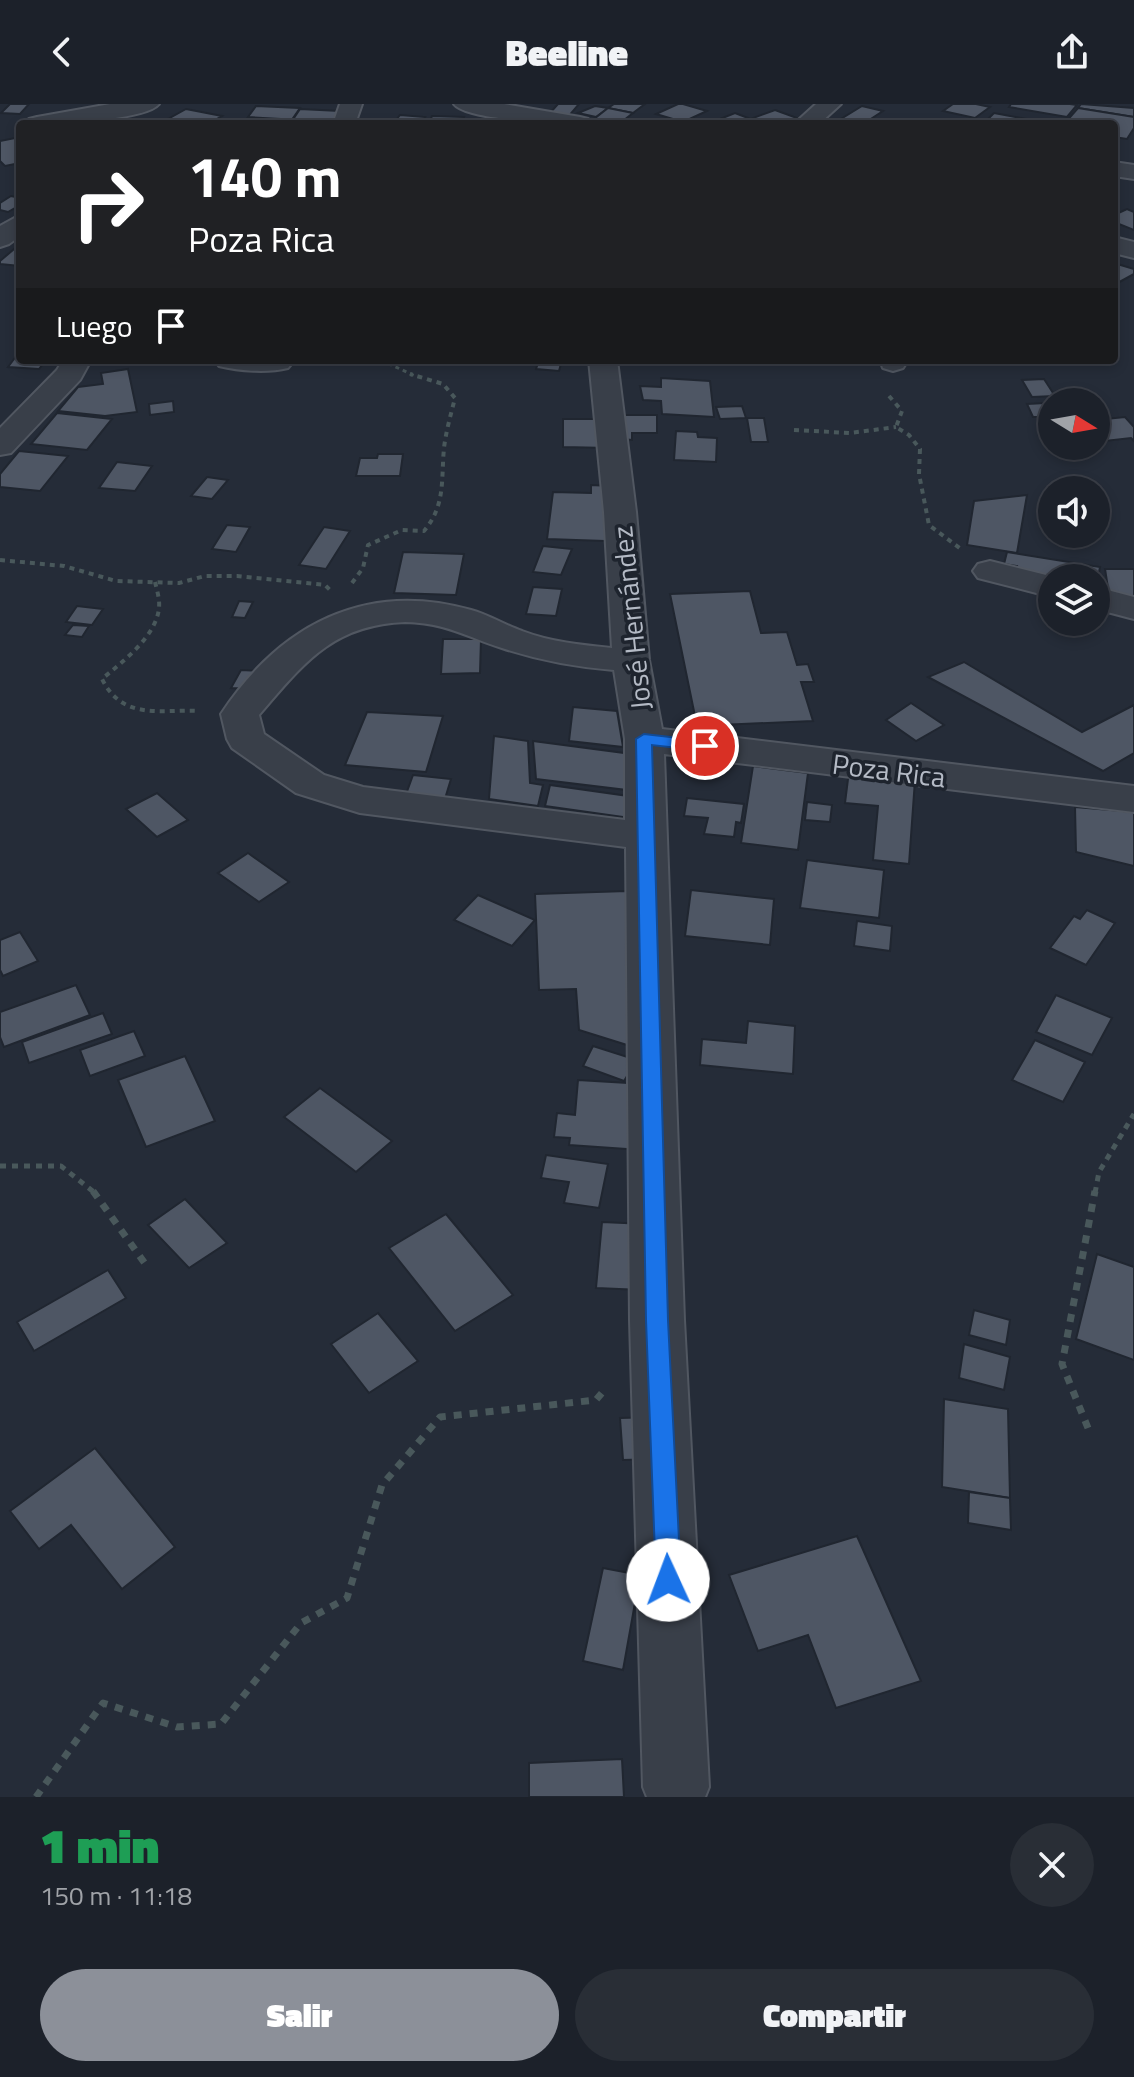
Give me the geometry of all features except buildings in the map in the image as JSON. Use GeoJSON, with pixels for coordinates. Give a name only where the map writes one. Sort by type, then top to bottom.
{"type":"FeatureCollection","features":[{"type":"Feature","properties":{"kind":"street"},"geometry":{"type":"LineString","coordinates":[[60,120],[150,104]]}},
{"type":"Feature","properties":{"kind":"street"},"geometry":{"type":"LineString","coordinates":[[465,104],[557,120]]}},
{"type":"Feature","properties":{"kind":"street"},"geometry":{"type":"LineString","coordinates":[[810,120],[830,104]]}},
{"type":"Feature","properties":{"kind":"street"},"geometry":{"type":"LineString","coordinates":[[0,239],[16,226]]}},
{"type":"Feature","properties":{"kind":"street"},"geometry":{"type":"LineString","coordinates":[[0,446],[70,374],[75,364]]}},
{"type":"Feature","properties":{"kind":"street","name":"José Hernández"},"geometry":{"type":"LineString","coordinates":[[603,364],[620,512],[631,660],[644,739],[657,1320],[676,1787]]}},
{"type":"Feature","properties":{"kind":"street"},"geometry":{"type":"LineString","coordinates":[[990,571],[1038,583]]}},
{"type":"Feature","properties":{"kind":"street"},"geometry":{"type":"LineString","coordinates":[[1110,602],[1134,608]]}},
{"type":"Feature","properties":{"kind":"street"},"geometry":{"type":"LineString","coordinates":[[631,660],[594,658],[518,642],[461,619],[427,612],[388,613],[354,619],[319,634],[282,667],[240,714],[246,739],[278,763],[310,784],[360,800],[646,836]]}},
{"type":"Feature","properties":{"kind":"street","name":"Poza Rica"},"geometry":{"type":"LineString","coordinates":[[644,739],[1134,799]]}},
{"type":"Feature","properties":{"kind":"path"},"geometry":{"type":"LineString","coordinates":[[330,590],[351,584],[363,568],[368,545],[402,530],[424,531],[436,517],[445,472],[444,448],[455,398],[443,384],[421,379],[389,364]]}},
{"type":"Feature","properties":{"kind":"path"},"geometry":{"type":"LineString","coordinates":[[887,394],[902,411],[896,427]]}},
{"type":"Feature","properties":{"kind":"path"},"geometry":{"type":"LineString","coordinates":[[794,430],[850,433],[896,427],[909,435],[920,449],[919,474],[929,525],[990,571]]}},
{"type":"Feature","properties":{"kind":"path"},"geometry":{"type":"LineString","coordinates":[[0,560],[64,566],[116,581],[179,583],[205,576],[237,576],[325,585],[334,594],[333,605],[319,634]]}},
{"type":"Feature","properties":{"kind":"path"},"geometry":{"type":"LineString","coordinates":[[155,582],[159,609],[143,638],[126,659],[102,679],[107,695],[136,712],[175,709],[240,714]]}},
{"type":"Feature","properties":{"kind":"path"},"geometry":{"type":"LineString","coordinates":[[1088,1428],[1062,1364],[1099,1172],[1134,1114]]}},
{"type":"Feature","properties":{"kind":"path"},"geometry":{"type":"LineString","coordinates":[[0,1166],[61,1166],[94,1192],[146,1265]]}},
{"type":"Feature","properties":{"kind":"path"},"geometry":{"type":"LineString","coordinates":[[36,1797],[103,1703],[177,1727],[221,1724],[301,1623],[347,1598],[382,1485],[440,1417],[596,1400],[613,1377]]}},
{"type":"Feature","properties":{"kind":"route"},"geometry":{"type":"LineString","coordinates":[[668,1580],[657,1320],[644,739],[705,746]]}}]}
